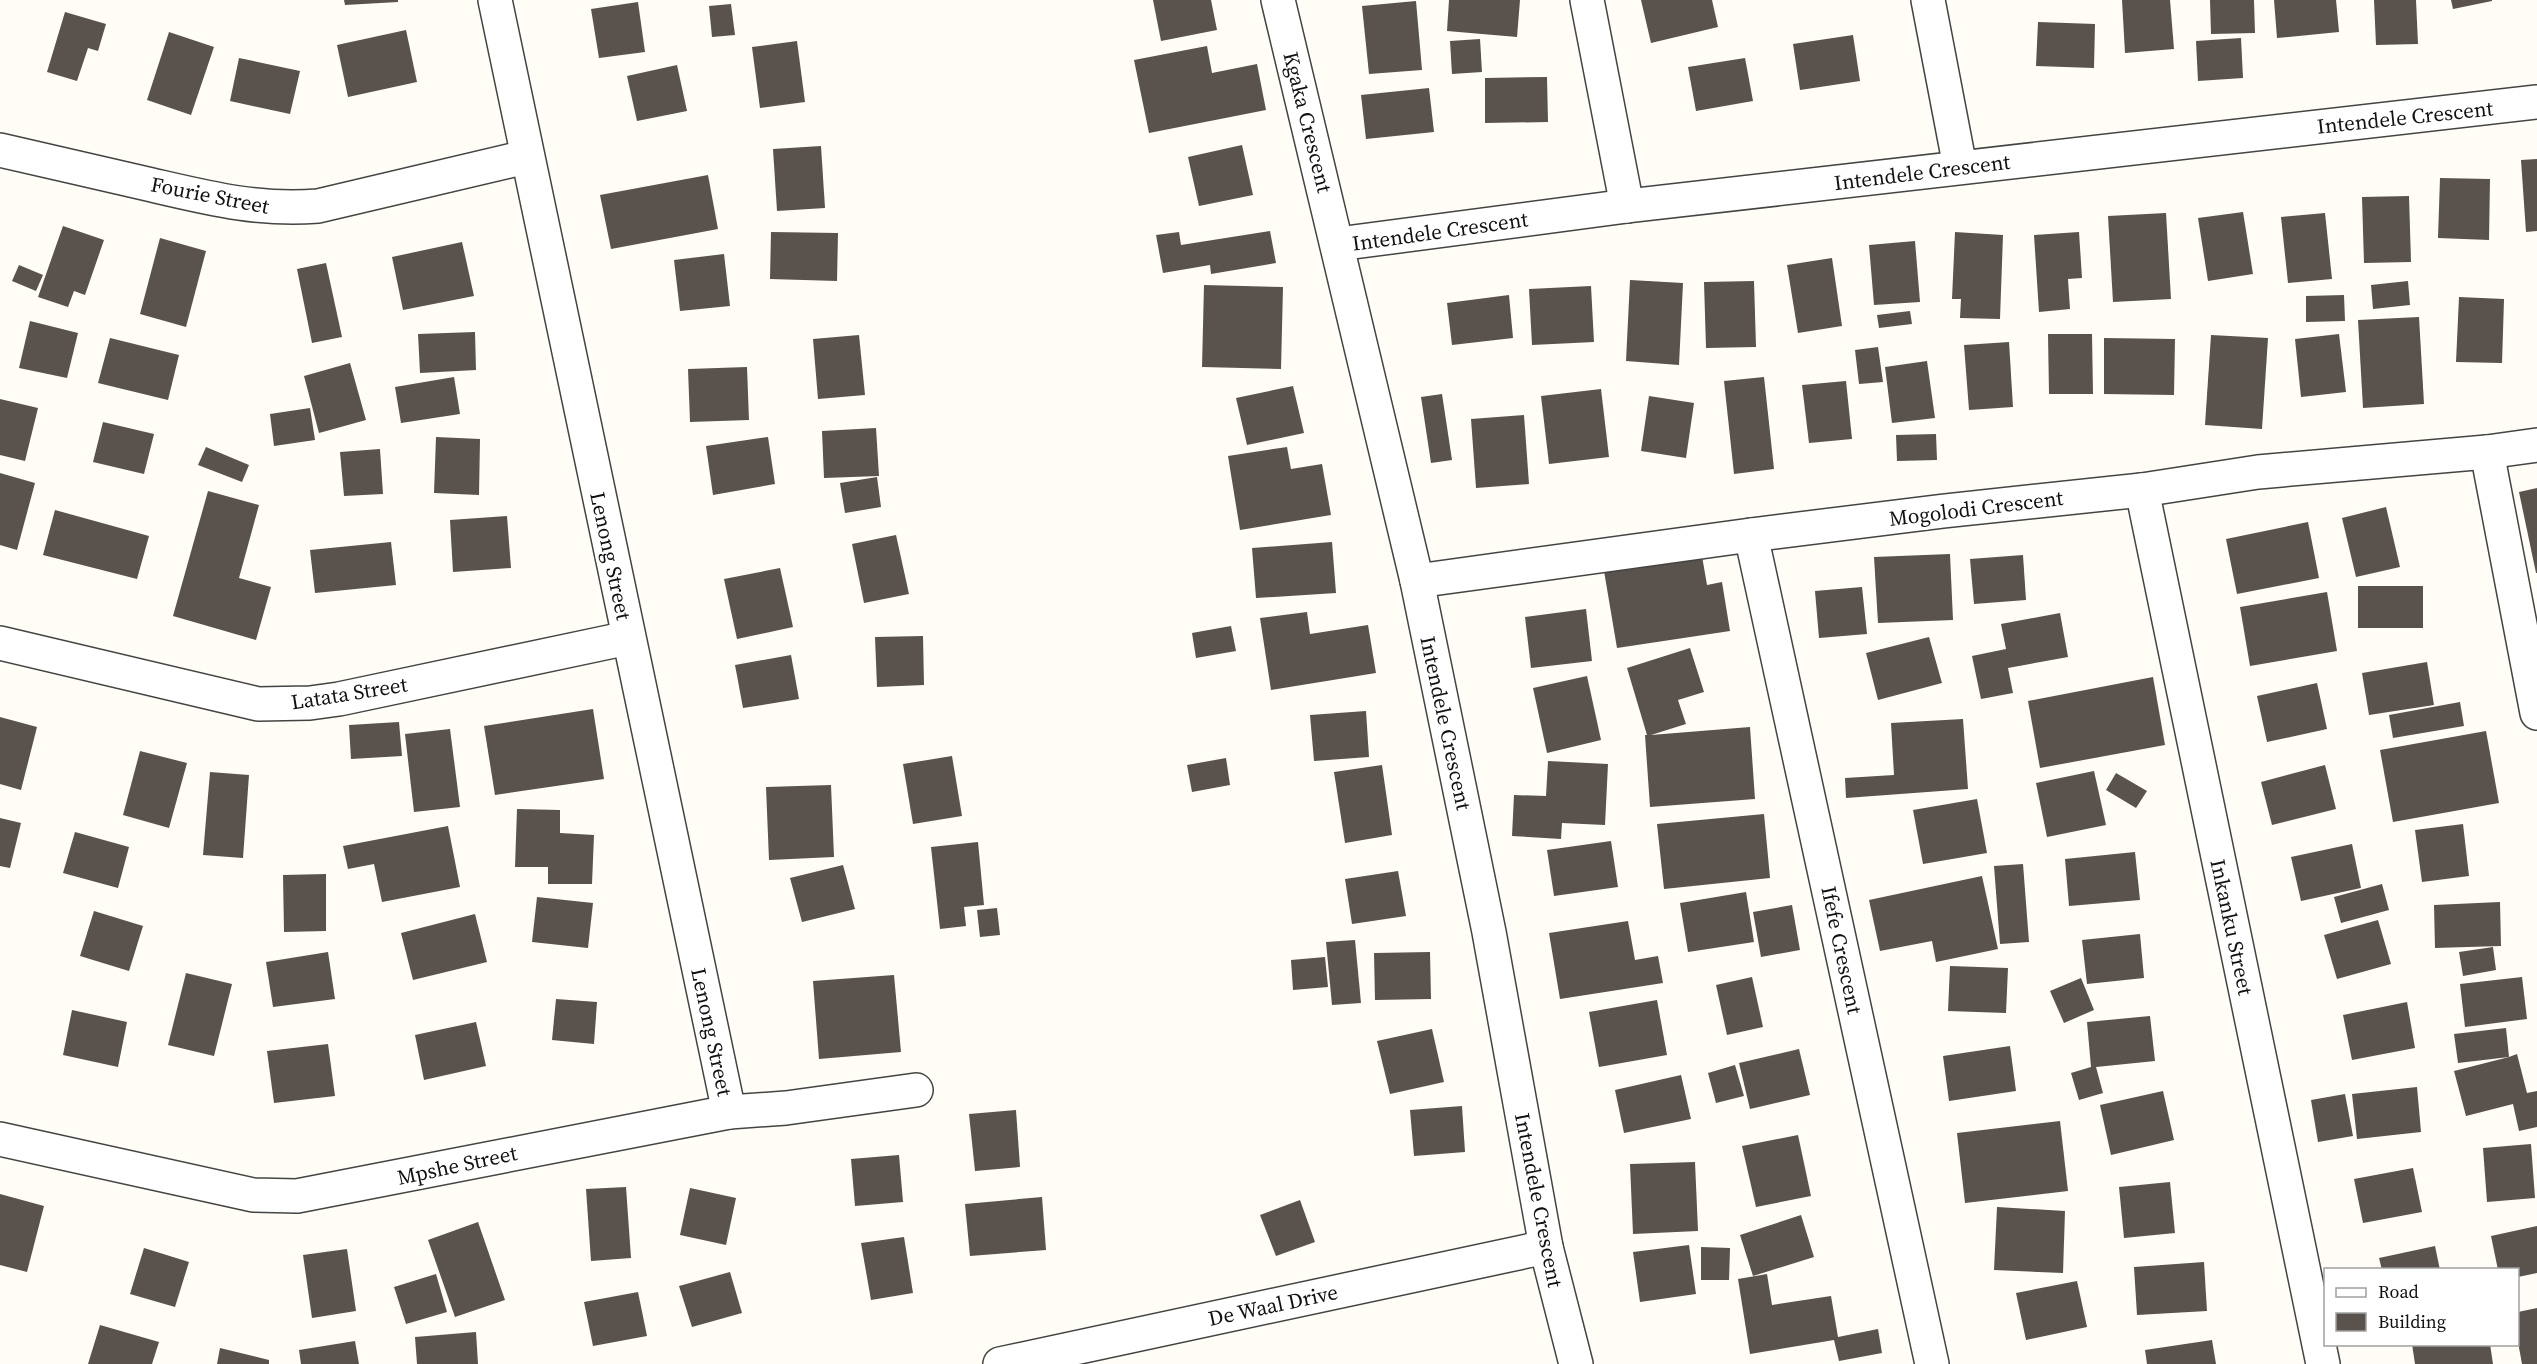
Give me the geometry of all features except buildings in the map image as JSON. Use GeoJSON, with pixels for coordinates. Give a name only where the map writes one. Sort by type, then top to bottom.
{"type":"FeatureCollection","features":[{"type":"Feature","properties":{"kind":"street","name":"Lenong Street"},"geometry":{"type":"LineString","coordinates":[[495,0],[526,157],[729,1112]]}},
{"type":"Feature","properties":{"kind":"street","name":"Kgaka Crescent"},"geometry":{"type":"LineString","coordinates":[[1278,0],[1338,244]]}},
{"type":"Feature","properties":{"kind":"street"},"geometry":{"type":"LineString","coordinates":[[1587,0],[1627,206]]}},
{"type":"Feature","properties":{"kind":"street"},"geometry":{"type":"LineString","coordinates":[[1928,0],[1960,167]]}},
{"type":"Feature","properties":{"kind":"street","name":"Intendele Crescent"},"geometry":{"type":"LineString","coordinates":[[1576,1364],[1546,1246],[1489,932],[1417,581],[1338,244],[1627,206],[2537,102]]}},
{"type":"Feature","properties":{"kind":"street","name":"Fourie Street"},"geometry":{"type":"LineString","coordinates":[[0,150],[223,201],[254,207],[287,209],[318,206],[526,157]]}},
{"type":"Feature","properties":{"kind":"street","name":"Mogolodi Crescent"},"geometry":{"type":"LineString","coordinates":[[1417,581],[1944,511],[2142,490],[2258,472],[2487,452],[2537,445]]}},
{"type":"Feature","properties":{"kind":"street"},"geometry":{"type":"LineString","coordinates":[[2487,452],[2537,713]]}},
{"type":"Feature","properties":{"kind":"street","name":"Inkanku Street"},"geometry":{"type":"LineString","coordinates":[[2142,490],[2323,1364]]}},
{"type":"Feature","properties":{"kind":"street","name":"Ifefe Crescent"},"geometry":{"type":"LineString","coordinates":[[1751,536],[1932,1364]]}},
{"type":"Feature","properties":{"kind":"street","name":"Latata Street"},"geometry":{"type":"LineString","coordinates":[[0,644],[258,704],[288,704],[339,699],[628,638]]}},
{"type":"Feature","properties":{"kind":"street","name":"Mpshe Street"},"geometry":{"type":"LineString","coordinates":[[0,1139],[253,1195],[297,1196],[729,1112],[786,1108],[916,1090]]}},
{"type":"Feature","properties":{"kind":"street","name":"De Waal Drive"},"geometry":{"type":"LineString","coordinates":[[999,1364],[1546,1246]]}}]}
